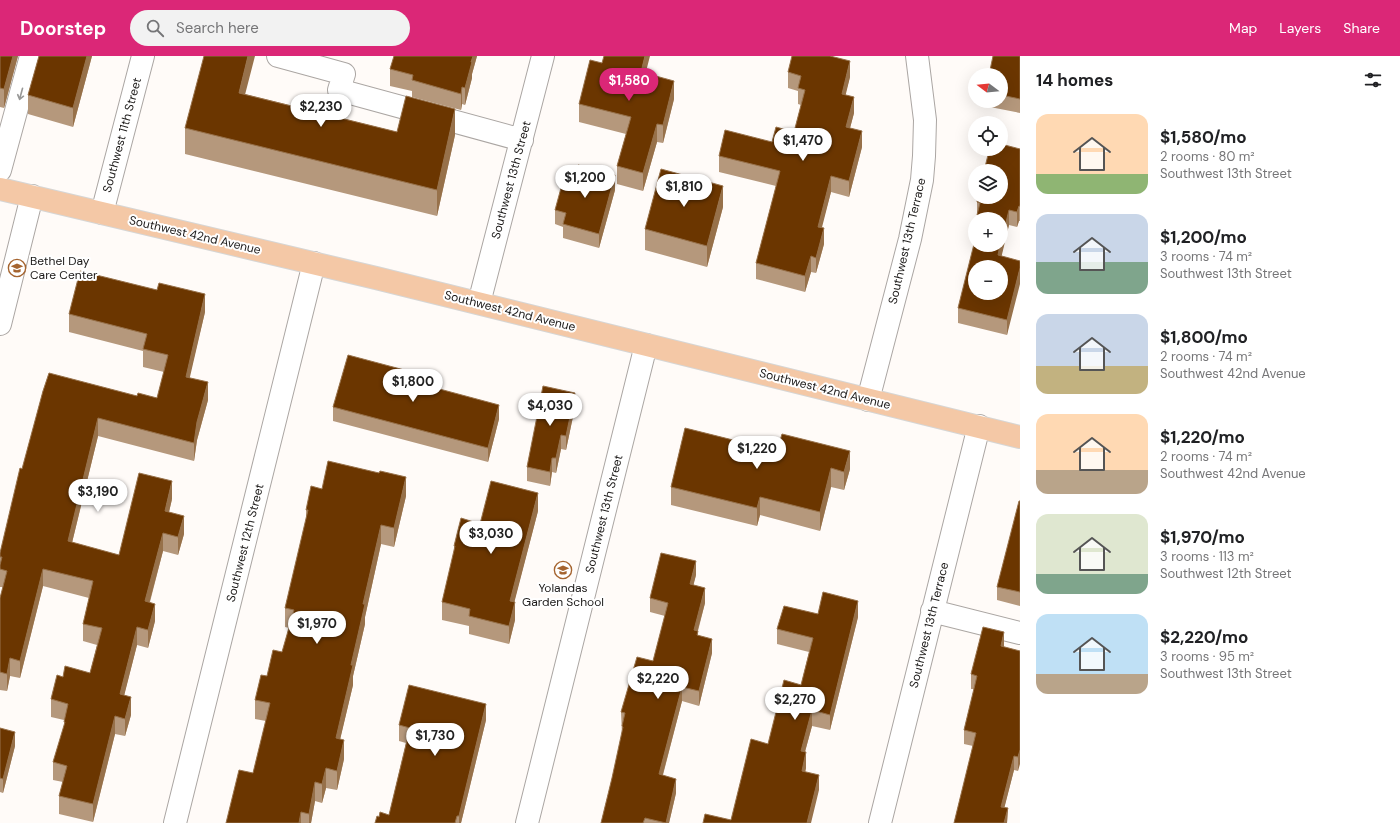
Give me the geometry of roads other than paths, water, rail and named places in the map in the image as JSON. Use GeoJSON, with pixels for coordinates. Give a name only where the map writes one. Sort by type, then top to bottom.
{"type":"FeatureCollection","features":[{"type":"Feature","properties":{"kind":"main road","name":"Southwest 42nd Avenue"},"geometry":{"type":"LineString","coordinates":[[0,188],[646,344],[868,400],[979,426],[1020,438]]}},
{"type":"Feature","properties":{"kind":"street"},"geometry":{"type":"LineString","coordinates":[[0,170],[31,56]]}},
{"type":"Feature","properties":{"kind":"street","name":"Southwest 11th Street"},"geometry":{"type":"LineString","coordinates":[[102,213],[143,56]]}},
{"type":"Feature","properties":{"kind":"street"},"geometry":{"type":"LineString","coordinates":[[278,56],[344,74],[339,90],[522,140]]}},
{"type":"Feature","properties":{"kind":"street","name":"Southwest 13th Street"},"geometry":{"type":"LineString","coordinates":[[479,304],[543,56]]}},
{"type":"Feature","properties":{"kind":"street","name":"Southwest 13th Terrace"},"geometry":{"type":"LineString","coordinates":[[868,400],[910,239],[922,180],[925,120],[917,56]]}},
{"type":"Feature","properties":{"kind":"street"},"geometry":{"type":"LineString","coordinates":[[0,324],[32,196]]}},
{"type":"Feature","properties":{"kind":"street","name":"Southwest 12th Street"},"geometry":{"type":"LineString","coordinates":[[175,823],[314,263]]}},
{"type":"Feature","properties":{"kind":"street","name":"Southwest 13th Street"},"geometry":{"type":"LineString","coordinates":[[527,823],[646,344]]}},
{"type":"Feature","properties":{"kind":"street","name":"Southwest 13th Terrace"},"geometry":{"type":"LineString","coordinates":[[880,823],[979,426]]}},
{"type":"Feature","properties":{"kind":"street"},"geometry":{"type":"LineString","coordinates":[[932,611],[1020,633]]}},
{"type":"Feature","properties":{"kind":"place","name":"Bethel Day Care Center"},"geometry":{"type":"Point","coordinates":[17,268]}},
{"type":"Feature","properties":{"kind":"place","name":"Yolandas Garden School"},"geometry":{"type":"Point","coordinates":[563,570]}}]}
